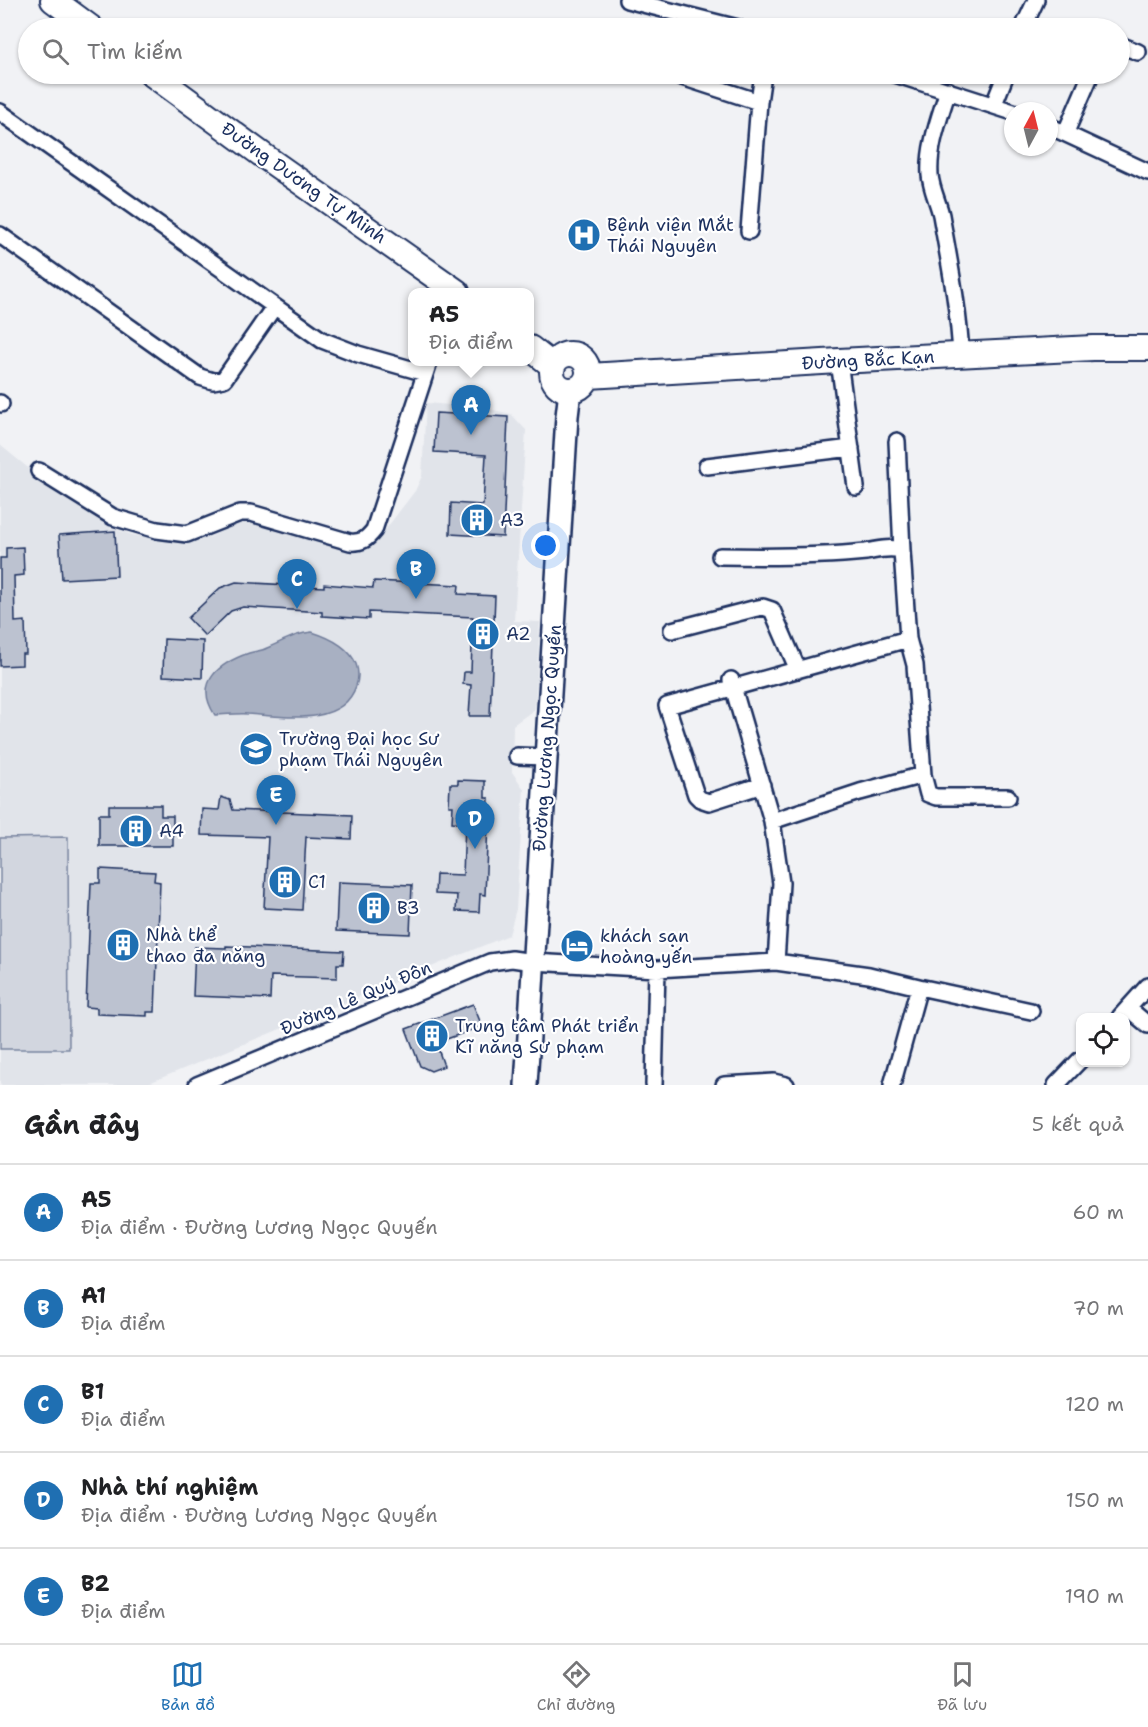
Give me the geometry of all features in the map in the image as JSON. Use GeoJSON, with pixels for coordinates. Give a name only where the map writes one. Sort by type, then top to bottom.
{"type":"FeatureCollection","features":[{"type":"Feature","properties":{"kind":"highway"},"geometry":{"type":"LineString","coordinates":[[53,0],[77,18]]}},
{"type":"Feature","properties":{"kind":"highway","name":"Đường Dương Tự Minh"},"geometry":{"type":"LineString","coordinates":[[166,84],[449,288]]}},
{"type":"Feature","properties":{"kind":"highway","name":"Đường Bắc Kạn"},"geometry":{"type":"LineString","coordinates":[[579,384],[839,361],[1093,348],[1148,348]]}},
{"type":"Feature","properties":{"kind":"highway"},"geometry":{"type":"LineString","coordinates":[[534,351],[553,366],[558,358],[566,354],[575,354],[584,359],[588,367],[579,384]]}},
{"type":"Feature","properties":{"kind":"main road","name":"Đường Lương Ngọc Quyến"},"geometry":{"type":"LineString","coordinates":[[526,1085],[567,416],[579,384]]}},
{"type":"Feature","properties":{"kind":"street"},"geometry":{"type":"LineString","coordinates":[[627,0],[698,18]]}},
{"type":"Feature","properties":{"kind":"street"},"geometry":{"type":"LineString","coordinates":[[1028,18],[1036,0]]}},
{"type":"Feature","properties":{"kind":"street"},"geometry":{"type":"LineString","coordinates":[[1130,49],[1138,52]]}},
{"type":"Feature","properties":{"kind":"street"},"geometry":{"type":"LineString","coordinates":[[704,84],[759,102]]}},
{"type":"Feature","properties":{"kind":"street"},"geometry":{"type":"LineString","coordinates":[[748,231],[762,84]]}},
{"type":"Feature","properties":{"kind":"street"},"geometry":{"type":"LineString","coordinates":[[928,84],[1004,108]]}},
{"type":"Feature","properties":{"kind":"street"},"geometry":{"type":"LineString","coordinates":[[994,104],[1002,84]]}},
{"type":"Feature","properties":{"kind":"street"},"geometry":{"type":"LineString","coordinates":[[1066,132],[1087,84]]}},
{"type":"Feature","properties":{"kind":"street"},"geometry":{"type":"LineString","coordinates":[[948,90],[931,150],[930,176],[940,213],[959,320],[961,356]]}},
{"type":"Feature","properties":{"kind":"street"},"geometry":{"type":"LineString","coordinates":[[0,111],[322,340],[338,347],[408,363]]}},
{"type":"Feature","properties":{"kind":"street"},"geometry":{"type":"LineString","coordinates":[[1058,129],[1148,172]]}},
{"type":"Feature","properties":{"kind":"street"},"geometry":{"type":"LineString","coordinates":[[0,235],[200,377],[213,381],[224,379],[274,308]]}},
{"type":"Feature","properties":{"kind":"street"},"geometry":{"type":"LineString","coordinates":[[839,361],[856,487]]}},
{"type":"Feature","properties":{"kind":"street"},"geometry":{"type":"LineString","coordinates":[[39,471],[113,517],[157,530],[188,534],[240,513],[251,513],[359,543],[368,538],[374,530],[427,367]]}},
{"type":"Feature","properties":{"kind":"street"},"geometry":{"type":"LineString","coordinates":[[897,441],[908,639],[915,665],[923,775],[928,794],[936,797],[1008,797]]}},
{"type":"Feature","properties":{"kind":"street"},"geometry":{"type":"LineString","coordinates":[[707,466],[851,448]]}},
{"type":"Feature","properties":{"kind":"street"},"geometry":{"type":"LineString","coordinates":[[720,556],[778,558],[839,555],[892,549],[902,551]]}},
{"type":"Feature","properties":{"kind":"street"},"geometry":{"type":"LineString","coordinates":[[672,630],[763,607],[772,610],[798,670]]}},
{"type":"Feature","properties":{"kind":"street"},"geometry":{"type":"LineString","coordinates":[[762,785],[709,802],[699,799],[667,706],[732,683],[798,670],[908,639]]}},
{"type":"Feature","properties":{"kind":"street"},"geometry":{"type":"LineString","coordinates":[[732,683],[772,821],[781,883],[776,962]]}},
{"type":"Feature","properties":{"kind":"street"},"geometry":{"type":"LineString","coordinates":[[518,756],[546,757]]}},
{"type":"Feature","properties":{"kind":"street"},"geometry":{"type":"LineString","coordinates":[[772,821],[860,792],[923,775]]}},
{"type":"Feature","properties":{"kind":"street","name":"Đường Lê Quý Đôn"},"geometry":{"type":"LineString","coordinates":[[196,1085],[224,1080],[490,962],[512,959],[657,969],[776,962],[869,975],[1031,1011]]}},
{"type":"Feature","properties":{"kind":"street"},"geometry":{"type":"LineString","coordinates":[[654,1085],[657,969]]}},
{"type":"Feature","properties":{"kind":"street"},"geometry":{"type":"LineString","coordinates":[[1125,1013],[1148,986]]}},
{"type":"Feature","properties":{"kind":"street"},"geometry":{"type":"LineString","coordinates":[[891,1085],[918,987]]}},
{"type":"Feature","properties":{"kind":"street"},"geometry":{"type":"LineString","coordinates":[[1130,1016],[1148,1025]]}},
{"type":"Feature","properties":{"kind":"street"},"geometry":{"type":"LineString","coordinates":[[1056,1085],[1076,1064]]}},
{"type":"Feature","properties":{"kind":"street"},"geometry":{"type":"LineString","coordinates":[[724,1085],[774,1082],[786,1085]]}},
{"type":"Feature","properties":{"kind":"shaded area","name":"Trường Đại học Sư phạm Thái Nguyên"},"geometry":{"type":"Polygon","coordinates":[[[426,403],[485,408],[511,414],[526,430],[514,621],[540,622],[535,709],[513,725],[512,772],[524,789],[516,909],[509,935],[144,1085],[0,1085],[0,445],[43,480],[109,527],[133,535],[167,540],[210,537],[231,527],[243,517],[357,548],[375,543],[415,491],[422,476],[426,403]]]}},
{"type":"Feature","properties":{"kind":"shaded area"},"geometry":{"type":"Polygon","coordinates":[[[68,837],[69,1049],[0,1049],[0,838],[68,837]]]}},
{"type":"Feature","properties":{"kind":"water"},"geometry":{"type":"Polygon","coordinates":[[[312,632],[337,643],[353,658],[358,678],[349,699],[338,708],[324,714],[309,716],[215,715],[207,693],[208,684],[220,668],[238,657],[265,649],[294,636],[312,632]]]}},
{"type":"Feature","properties":{"kind":"building"},"geometry":{"type":"Polygon","coordinates":[[[436,413],[508,417],[503,537],[450,534],[451,503],[483,505],[486,455],[434,452],[436,413]]]}},
{"type":"Feature","properties":{"kind":"building"},"geometry":{"type":"Polygon","coordinates":[[[115,531],[117,576],[62,579],[59,535],[115,531]]]}},
{"type":"Feature","properties":{"kind":"building"},"geometry":{"type":"Polygon","coordinates":[[[23,547],[24,575],[14,576],[15,622],[25,621],[26,654],[22,654],[22,665],[0,666],[0,558],[6,558],[6,548],[23,547]]]}},
{"type":"Feature","properties":{"kind":"building"},"geometry":{"type":"Polygon","coordinates":[[[374,581],[459,585],[458,594],[495,596],[490,716],[469,716],[471,685],[463,684],[464,672],[471,672],[473,617],[369,612],[369,619],[322,616],[322,612],[243,607],[231,611],[205,636],[188,618],[220,588],[236,582],[324,587],[324,584],[373,588],[374,581]]]}},
{"type":"Feature","properties":{"kind":"building"},"geometry":{"type":"Polygon","coordinates":[[[164,639],[203,641],[202,678],[163,676],[164,639]]]}},
{"type":"Feature","properties":{"kind":"building"},"geometry":{"type":"Polygon","coordinates":[[[458,780],[485,781],[485,798],[489,798],[485,895],[480,894],[479,912],[456,911],[457,895],[435,894],[436,874],[463,875],[465,823],[452,822],[453,806],[449,806],[450,784],[458,784],[458,780]]]}},
{"type":"Feature","properties":{"kind":"building"},"geometry":{"type":"Polygon","coordinates":[[[221,797],[230,800],[233,810],[352,815],[351,839],[306,837],[302,910],[264,908],[268,837],[201,835],[202,809],[219,810],[221,797]]]}},
{"type":"Feature","properties":{"kind":"building","name":"A4"},"geometry":{"type":"Polygon","coordinates":[[[109,805],[161,805],[161,816],[173,816],[173,846],[99,846],[99,814],[109,814],[109,805]]]}},
{"type":"Feature","properties":{"kind":"building","name":"Nhà thể thao đa năng"},"geometry":{"type":"Polygon","coordinates":[[[100,869],[155,872],[154,881],[160,882],[155,1012],[147,1012],[147,1016],[97,1014],[97,1008],[86,1007],[91,883],[100,883],[100,869]]]}},
{"type":"Feature","properties":{"kind":"building","name":"B3"},"geometry":{"type":"Polygon","coordinates":[[[338,882],[412,885],[410,934],[336,931],[338,882]]]}},
{"type":"Feature","properties":{"kind":"building"},"geometry":{"type":"Polygon","coordinates":[[[226,946],[344,951],[343,964],[337,964],[337,978],[271,976],[270,999],[193,996],[195,947],[226,948],[226,946]]]}},
{"type":"Feature","properties":{"kind":"building","name":"Trung tâm Phát triển Kĩ năng Sư phạm"},"geometry":{"type":"Polygon","coordinates":[[[473,1004],[482,1026],[436,1043],[444,1066],[431,1071],[420,1066],[406,1029],[473,1004]]]}},
{"type":"Feature","properties":{"kind":"place","name":"Bệnh viện Mắt Thái Nguyên"},"geometry":{"type":"Point","coordinates":[584,235]}},
{"type":"Feature","properties":{"kind":"place","name":"A5"},"geometry":{"type":"Point","coordinates":[471,435]}},
{"type":"Feature","properties":{"kind":"place","name":"A3"},"geometry":{"type":"Point","coordinates":[477,520]}},
{"type":"Feature","properties":{"kind":"place","name":"A1"},"geometry":{"type":"Point","coordinates":[416,599]}},
{"type":"Feature","properties":{"kind":"place","name":"B1"},"geometry":{"type":"Point","coordinates":[297,609]}},
{"type":"Feature","properties":{"kind":"place","name":"A2"},"geometry":{"type":"Point","coordinates":[483,634]}},
{"type":"Feature","properties":{"kind":"place","name":"Trường Đại học Sư phạm Thái Nguyên"},"geometry":{"type":"Point","coordinates":[256,749]}},
{"type":"Feature","properties":{"kind":"place","name":"B2"},"geometry":{"type":"Point","coordinates":[276,825]}},
{"type":"Feature","properties":{"kind":"place","name":"A4"},"geometry":{"type":"Point","coordinates":[136,831]}},
{"type":"Feature","properties":{"kind":"place","name":"Nhà thí nghiệm"},"geometry":{"type":"Point","coordinates":[475,849]}},
{"type":"Feature","properties":{"kind":"place","name":"C1"},"geometry":{"type":"Point","coordinates":[285,882]}},
{"type":"Feature","properties":{"kind":"place","name":"B3"},"geometry":{"type":"Point","coordinates":[374,908]}},
{"type":"Feature","properties":{"kind":"place","name":"Nhà thể thao đa năng"},"geometry":{"type":"Point","coordinates":[123,945]}},
{"type":"Feature","properties":{"kind":"place","name":"khách sạn hoàng yến"},"geometry":{"type":"Point","coordinates":[577,946]}},
{"type":"Feature","properties":{"kind":"place","name":"Trung tâm Phát triển Kĩ năng Sư phạm"},"geometry":{"type":"Point","coordinates":[432,1036]}}]}
